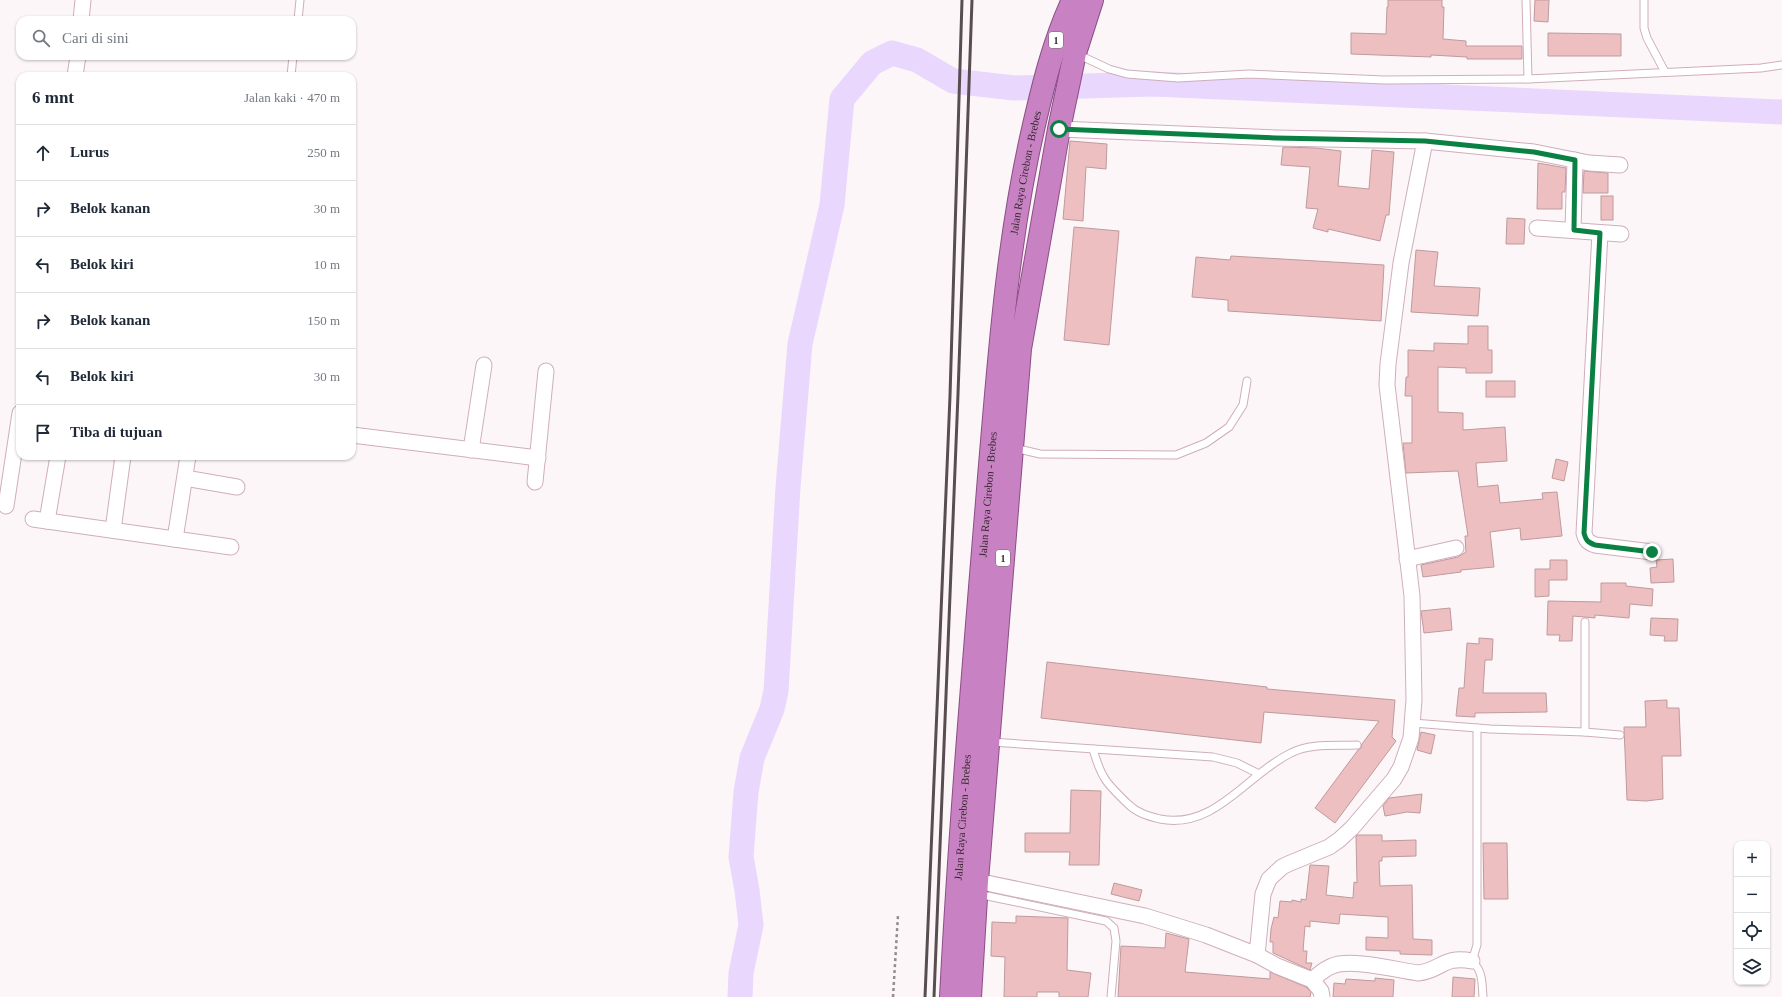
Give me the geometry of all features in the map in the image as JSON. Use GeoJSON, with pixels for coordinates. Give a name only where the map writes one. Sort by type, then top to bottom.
{"type":"FeatureCollection","features":[{"type":"Feature","properties":{"kind":"highway","name":"Jalan Raya Cirebon - Brebes"},"geometry":{"type":"LineString","coordinates":[[970,997],[989,742],[1009,259],[1022,174],[1043,82],[1055,43],[1073,0]]}},
{"type":"Feature","properties":{"kind":"highway","name":"Jalan Raya Cirebon - Brebes"},"geometry":{"type":"LineString","coordinates":[[951,997],[959,847],[1001,447],[1074,53],[1092,0]]}},
{"type":"Feature","properties":{"kind":"street"},"geometry":{"type":"LineString","coordinates":[[81,16],[83,0]]}},
{"type":"Feature","properties":{"kind":"street"},"geometry":{"type":"LineString","coordinates":[[76,72],[77,60]]}},
{"type":"Feature","properties":{"kind":"street"},"geometry":{"type":"LineString","coordinates":[[1060,125],[1276,138],[1425,141],[1534,152],[1599,164],[1620,165]]}},
{"type":"Feature","properties":{"kind":"street"},"geometry":{"type":"LineString","coordinates":[[1257,954],[1263,894],[1269,879],[1282,867],[1335,844],[1361,819],[1397,775],[1411,738],[1414,700],[1414,630],[1412,596],[1387,385],[1401,263],[1425,141]]}},
{"type":"Feature","properties":{"kind":"street"},"geometry":{"type":"LineString","coordinates":[[1574,230],[1575,160]]}},
{"type":"Feature","properties":{"kind":"street"},"geometry":{"type":"LineString","coordinates":[[1537,228],[1622,234]]}},
{"type":"Feature","properties":{"kind":"street"},"geometry":{"type":"LineString","coordinates":[[1600,233],[1584,533],[1585,539],[1589,543],[1595,545],[1652,552]]}},
{"type":"Feature","properties":{"kind":"street"},"geometry":{"type":"LineString","coordinates":[[470,450],[484,365]]}},
{"type":"Feature","properties":{"kind":"street"},"geometry":{"type":"LineString","coordinates":[[535,482],[546,371]]}},
{"type":"Feature","properties":{"kind":"street"},"geometry":{"type":"LineString","coordinates":[[356,435],[538,458]]}},
{"type":"Feature","properties":{"kind":"street"},"geometry":{"type":"LineString","coordinates":[[6,506],[16,440]]}},
{"type":"Feature","properties":{"kind":"street"},"geometry":{"type":"LineString","coordinates":[[57,460],[40,520],[231,547]]}},
{"type":"Feature","properties":{"kind":"street"},"geometry":{"type":"LineString","coordinates":[[113,530],[122,460]]}},
{"type":"Feature","properties":{"kind":"street"},"geometry":{"type":"LineString","coordinates":[[176,539],[187,460]]}},
{"type":"Feature","properties":{"kind":"street"},"geometry":{"type":"LineString","coordinates":[[185,478],[237,487]]}},
{"type":"Feature","properties":{"kind":"street"},"geometry":{"type":"LineString","coordinates":[[1407,559],[1456,548]]}},
{"type":"Feature","properties":{"kind":"street"},"geometry":{"type":"LineString","coordinates":[[977,887],[1145,916],[1206,935],[1257,954],[1277,966],[1312,980],[1321,991],[1322,997]]}},
{"type":"Feature","properties":{"kind":"street"},"geometry":{"type":"LineString","coordinates":[[1312,980],[1324,970],[1337,964],[1357,964],[1418,973],[1427,972],[1447,961],[1458,959],[1472,961]]}},
{"type":"Feature","properties":{"kind":"lane"},"geometry":{"type":"LineString","coordinates":[[298,16],[300,0]]}},
{"type":"Feature","properties":{"kind":"lane"},"geometry":{"type":"LineString","coordinates":[[1526,0],[1528,80]]}},
{"type":"Feature","properties":{"kind":"lane"},"geometry":{"type":"LineString","coordinates":[[1644,0],[1644,28],[1647,38],[1665,72]]}},
{"type":"Feature","properties":{"kind":"lane"},"geometry":{"type":"LineString","coordinates":[[1074,53],[1109,69],[1128,74],[1178,78],[1249,74],[1384,80],[1528,80],[1761,68],[1782,65]]}},
{"type":"Feature","properties":{"kind":"lane"},"geometry":{"type":"LineString","coordinates":[[291,72],[293,60]]}},
{"type":"Feature","properties":{"kind":"lane"},"geometry":{"type":"LineString","coordinates":[[1001,447],[1040,454],[1176,455],[1206,443],[1230,427],[1243,405],[1247,381]]}},
{"type":"Feature","properties":{"kind":"lane"},"geometry":{"type":"LineString","coordinates":[[1585,622],[1585,732]]}},
{"type":"Feature","properties":{"kind":"lane"},"geometry":{"type":"LineString","coordinates":[[1413,723],[1477,728],[1585,732],[1620,735]]}},
{"type":"Feature","properties":{"kind":"lane"},"geometry":{"type":"LineString","coordinates":[[1477,728],[1477,945],[1472,961],[1479,969],[1481,976],[1482,997]]}},
{"type":"Feature","properties":{"kind":"lane"},"geometry":{"type":"LineString","coordinates":[[989,742],[1213,757],[1237,763],[1259,774]]}},
{"type":"Feature","properties":{"kind":"lane"},"geometry":{"type":"LineString","coordinates":[[1093,749],[1101,774],[1118,796],[1137,812],[1163,819],[1184,820],[1198,817],[1219,805],[1278,760],[1298,749],[1308,747],[1357,745]]}},
{"type":"Feature","properties":{"kind":"lane"},"geometry":{"type":"LineString","coordinates":[[977,887],[1106,921],[1114,928],[1116,941],[1110,997]]}},
{"type":"Feature","properties":{"kind":"path"},"geometry":{"type":"LineString","coordinates":[[893,997],[898,915]]}},
{"type":"Feature","properties":{"kind":"building"},"geometry":{"type":"Polygon","coordinates":[[[1388,0],[1442,0],[1442,7],[1444,7],[1443,39],[1466,41],[1466,46],[1522,46],[1522,59],[1467,59],[1467,57],[1431,55],[1431,57],[1351,54],[1351,33],[1386,34],[1388,0]]]}},
{"type":"Feature","properties":{"kind":"building"},"geometry":{"type":"Polygon","coordinates":[[[1535,0],[1549,0],[1548,22],[1534,21],[1535,0]]]}},
{"type":"Feature","properties":{"kind":"building"},"geometry":{"type":"Polygon","coordinates":[[[1548,33],[1621,34],[1621,56],[1548,56],[1548,33]]]}},
{"type":"Feature","properties":{"kind":"building"},"geometry":{"type":"Polygon","coordinates":[[[1070,141],[1107,144],[1106,169],[1086,167],[1083,221],[1063,219],[1070,141]]]}},
{"type":"Feature","properties":{"kind":"building"},"geometry":{"type":"Polygon","coordinates":[[[1283,147],[1316,148],[1341,151],[1338,186],[1369,189],[1372,150],[1394,152],[1389,215],[1386,215],[1380,241],[1328,229],[1328,232],[1313,228],[1318,209],[1306,208],[1310,167],[1281,165],[1283,147]]]}},
{"type":"Feature","properties":{"kind":"building"},"geometry":{"type":"Polygon","coordinates":[[[1538,163],[1566,168],[1565,192],[1562,192],[1562,209],[1537,209],[1538,163]]]}},
{"type":"Feature","properties":{"kind":"building"},"geometry":{"type":"Polygon","coordinates":[[[1584,171],[1608,173],[1608,193],[1583,193],[1584,171]]]}},
{"type":"Feature","properties":{"kind":"building"},"geometry":{"type":"Polygon","coordinates":[[[1601,196],[1613,196],[1613,220],[1601,220],[1601,196]]]}},
{"type":"Feature","properties":{"kind":"building"},"geometry":{"type":"Polygon","coordinates":[[[1507,218],[1525,219],[1524,244],[1506,244],[1507,218]]]}},
{"type":"Feature","properties":{"kind":"building"},"geometry":{"type":"Polygon","coordinates":[[[1074,227],[1119,231],[1109,345],[1064,340],[1074,227]]]}},
{"type":"Feature","properties":{"kind":"building"},"geometry":{"type":"Polygon","coordinates":[[[1416,250],[1438,252],[1434,286],[1480,288],[1478,316],[1411,312],[1416,250]]]}},
{"type":"Feature","properties":{"kind":"building"},"geometry":{"type":"Polygon","coordinates":[[[1231,256],[1384,265],[1381,321],[1228,311],[1228,300],[1192,297],[1196,257],[1230,260],[1231,256]]]}},
{"type":"Feature","properties":{"kind":"building"},"geometry":{"type":"Polygon","coordinates":[[[1468,326],[1488,326],[1488,350],[1492,350],[1492,373],[1466,373],[1466,368],[1438,367],[1438,412],[1463,413],[1463,430],[1505,427],[1507,461],[1476,463],[1478,487],[1498,485],[1500,503],[1543,499],[1542,493],[1557,492],[1562,536],[1521,540],[1520,528],[1490,532],[1494,567],[1461,570],[1461,572],[1423,577],[1421,565],[1458,557],[1466,552],[1465,536],[1468,536],[1458,471],[1406,473],[1403,443],[1412,443],[1412,396],[1405,396],[1406,377],[1408,377],[1408,350],[1434,351],[1434,343],[1468,344],[1468,326]]]}},
{"type":"Feature","properties":{"kind":"building"},"geometry":{"type":"Polygon","coordinates":[[[1486,381],[1515,381],[1515,397],[1486,397],[1486,381]]]}},
{"type":"Feature","properties":{"kind":"building"},"geometry":{"type":"Polygon","coordinates":[[[1556,459],[1568,462],[1564,481],[1552,478],[1556,459]]]}},
{"type":"Feature","properties":{"kind":"building"},"geometry":{"type":"Polygon","coordinates":[[[1673,559],[1674,582],[1651,583],[1650,568],[1657,567],[1656,560],[1673,559]]]}},
{"type":"Feature","properties":{"kind":"building"},"geometry":{"type":"Polygon","coordinates":[[[1550,560],[1567,560],[1567,580],[1549,580],[1549,596],[1535,597],[1535,569],[1550,569],[1550,560]]]}},
{"type":"Feature","properties":{"kind":"building"},"geometry":{"type":"Polygon","coordinates":[[[1601,583],[1626,583],[1626,586],[1653,589],[1652,606],[1630,604],[1629,618],[1595,615],[1595,618],[1573,616],[1572,641],[1559,641],[1560,635],[1547,635],[1548,601],[1601,602],[1601,583]]]}},
{"type":"Feature","properties":{"kind":"building"},"geometry":{"type":"Polygon","coordinates":[[[1450,608],[1452,630],[1424,633],[1421,611],[1450,608]]]}},
{"type":"Feature","properties":{"kind":"building"},"geometry":{"type":"Polygon","coordinates":[[[1651,618],[1678,619],[1677,641],[1664,641],[1665,636],[1650,635],[1651,618]]]}},
{"type":"Feature","properties":{"kind":"building"},"geometry":{"type":"Polygon","coordinates":[[[1479,638],[1493,639],[1492,660],[1485,660],[1483,693],[1546,693],[1547,712],[1475,713],[1475,717],[1456,716],[1459,688],[1464,688],[1467,643],[1479,644],[1479,638]]]}},
{"type":"Feature","properties":{"kind":"building"},"geometry":{"type":"Polygon","coordinates":[[[1047,662],[1267,687],[1267,689],[1395,700],[1392,737],[1396,741],[1335,823],[1315,808],[1361,748],[1362,744],[1379,721],[1264,712],[1261,743],[1041,718],[1047,662]]]}},
{"type":"Feature","properties":{"kind":"building"},"geometry":{"type":"Polygon","coordinates":[[[1667,700],[1667,708],[1679,708],[1681,756],[1662,756],[1663,799],[1646,801],[1627,800],[1624,727],[1646,727],[1645,701],[1667,700]]]}},
{"type":"Feature","properties":{"kind":"building"},"geometry":{"type":"Polygon","coordinates":[[[1421,732],[1435,735],[1431,754],[1417,750],[1421,732]]]}},
{"type":"Feature","properties":{"kind":"building"},"geometry":{"type":"Polygon","coordinates":[[[1071,790],[1101,791],[1099,865],[1069,865],[1070,852],[1025,852],[1025,833],[1070,833],[1071,790]]]}},
{"type":"Feature","properties":{"kind":"building"},"geometry":{"type":"Polygon","coordinates":[[[1422,794],[1420,813],[1407,812],[1385,816],[1383,806],[1389,798],[1422,794]]]}},
{"type":"Feature","properties":{"kind":"building"},"geometry":{"type":"Polygon","coordinates":[[[1357,835],[1382,835],[1382,841],[1416,840],[1416,856],[1382,857],[1382,861],[1379,861],[1380,886],[1412,885],[1413,939],[1432,940],[1432,955],[1400,954],[1400,951],[1366,950],[1366,937],[1388,938],[1388,917],[1340,914],[1339,924],[1310,921],[1310,927],[1305,926],[1303,951],[1307,951],[1306,963],[1312,963],[1310,970],[1273,953],[1273,942],[1270,942],[1271,929],[1274,917],[1278,918],[1280,901],[1292,902],[1292,900],[1301,902],[1301,899],[1306,900],[1310,865],[1329,866],[1326,895],[1353,898],[1354,882],[1357,883],[1357,835]]]}},
{"type":"Feature","properties":{"kind":"building"},"geometry":{"type":"Polygon","coordinates":[[[1483,843],[1507,843],[1508,899],[1484,899],[1483,843]]]}},
{"type":"Feature","properties":{"kind":"building"},"geometry":{"type":"Polygon","coordinates":[[[1114,883],[1142,890],[1139,901],[1111,894],[1114,883]]]}},
{"type":"Feature","properties":{"kind":"building"},"geometry":{"type":"Polygon","coordinates":[[[1016,916],[1068,918],[1067,970],[1091,973],[1088,997],[1059,997],[1059,992],[1037,992],[1037,997],[1004,997],[1005,957],[991,956],[992,922],[1016,923],[1016,916]]]}},
{"type":"Feature","properties":{"kind":"building"},"geometry":{"type":"Polygon","coordinates":[[[1166,933],[1189,939],[1185,972],[1270,979],[1270,972],[1306,987],[1311,992],[1310,997],[1118,997],[1121,946],[1165,948],[1166,933]]]}},
{"type":"Feature","properties":{"kind":"building"},"geometry":{"type":"Polygon","coordinates":[[[1453,977],[1475,979],[1474,997],[1452,997],[1453,977]]]}},
{"type":"Feature","properties":{"kind":"building"},"geometry":{"type":"Polygon","coordinates":[[[1375,978],[1394,980],[1393,997],[1333,997],[1334,983],[1345,984],[1346,979],[1375,981],[1375,978]]]}},
{"type":"Feature","properties":{"kind":"waterway"},"geometry":{"type":"LineString","coordinates":[[740,997],[741,973],[751,925],[741,857],[746,792],[752,758],[772,709],[776,691],[788,487],[800,344],[832,205],[842,99],[872,63],[892,53],[917,60],[953,81],[1014,88],[1153,84],[1782,112]]}},
{"type":"Feature","properties":{"kind":"railway"},"geometry":{"type":"LineString","coordinates":[[925,997],[950,396],[962,0]]}},
{"type":"Feature","properties":{"kind":"railway"},"geometry":{"type":"LineString","coordinates":[[934,997],[972,0]]}},
{"type":"Feature","properties":{"kind":"route"},"geometry":{"type":"LineString","coordinates":[[1059,129],[1276,138],[1425,141],[1534,152],[1575,160],[1574,230],[1600,233],[1598,289],[1591,376],[1584,533],[1585,539],[1589,543],[1595,545],[1652,552]]}}]}
